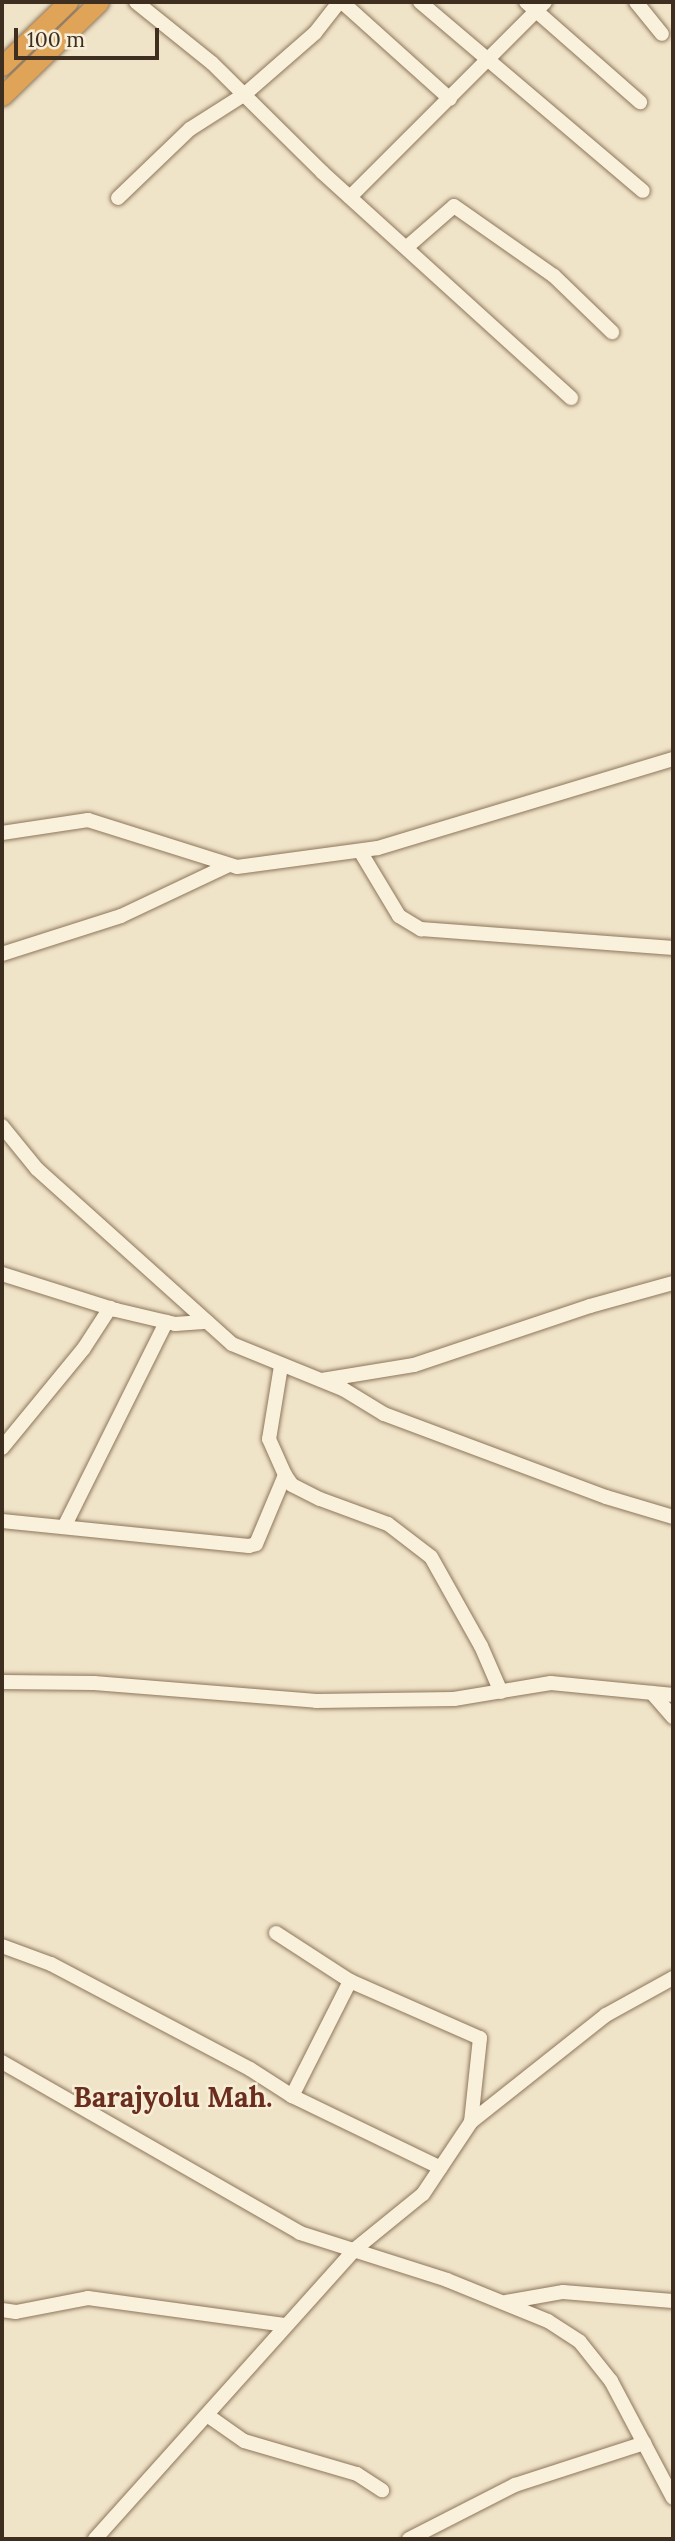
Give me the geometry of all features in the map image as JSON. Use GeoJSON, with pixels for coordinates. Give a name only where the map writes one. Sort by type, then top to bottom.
{"type":"FeatureCollection","features":[{"type":"Feature","properties":{"kind":"highway"},"geometry":{"type":"LineString","coordinates":[[2,66],[68,2]]}},
{"type":"Feature","properties":{"kind":"highway"},"geometry":{"type":"LineString","coordinates":[[2,96],[99,2]]}},
{"type":"Feature","properties":{"kind":"street"},"geometry":{"type":"LineString","coordinates":[[136,2],[245,94],[350,197],[571,398]]}},
{"type":"Feature","properties":{"kind":"street"},"geometry":{"type":"LineString","coordinates":[[118,198],[190,129],[245,94],[315,33],[341,2],[450,99]]}},
{"type":"Feature","properties":{"kind":"street"},"geometry":{"type":"LineString","coordinates":[[420,2],[643,191]]}},
{"type":"Feature","properties":{"kind":"street"},"geometry":{"type":"LineString","coordinates":[[636,2],[662,34]]}},
{"type":"Feature","properties":{"kind":"street"},"geometry":{"type":"LineString","coordinates":[[350,197],[489,61],[536,5],[639,102]]}},
{"type":"Feature","properties":{"kind":"street"},"geometry":{"type":"LineString","coordinates":[[407,247],[454,206],[554,276],[612,332]]}},
{"type":"Feature","properties":{"kind":"street"},"geometry":{"type":"LineString","coordinates":[[2,954],[121,916],[229,865],[360,851],[673,759]]}},
{"type":"Feature","properties":{"kind":"street"},"geometry":{"type":"LineString","coordinates":[[2,833],[88,820],[157,839],[229,865]]}},
{"type":"Feature","properties":{"kind":"street"},"geometry":{"type":"LineString","coordinates":[[360,851],[399,916],[421,929],[673,948]]}},
{"type":"Feature","properties":{"kind":"street"},"geometry":{"type":"LineString","coordinates":[[2,1126],[37,1168],[232,1344],[321,1381],[384,1414],[606,1497],[673,1517]]}},
{"type":"Feature","properties":{"kind":"street"},"geometry":{"type":"LineString","coordinates":[[2,1274],[110,1308],[166,1322],[207,1322]]}},
{"type":"Feature","properties":{"kind":"street"},"geometry":{"type":"LineString","coordinates":[[321,1381],[414,1366],[590,1306],[673,1283]]}},
{"type":"Feature","properties":{"kind":"street"},"geometry":{"type":"LineString","coordinates":[[2,1448],[84,1348],[110,1308]]}},
{"type":"Feature","properties":{"kind":"street"},"geometry":{"type":"LineString","coordinates":[[65,1525],[166,1322]]}},
{"type":"Feature","properties":{"kind":"street"},"geometry":{"type":"LineString","coordinates":[[281,1366],[269,1439],[285,1475],[292,1485],[320,1499],[388,1524],[431,1557],[481,1646],[500,1692]]}},
{"type":"Feature","properties":{"kind":"street"},"geometry":{"type":"LineString","coordinates":[[2,1521],[65,1525],[249,1546],[256,1544],[285,1475]]}},
{"type":"Feature","properties":{"kind":"street"},"geometry":{"type":"LineString","coordinates":[[2,1682],[94,1683],[316,1701],[454,1699],[551,1683],[673,1695]]}},
{"type":"Feature","properties":{"kind":"street"},"geometry":{"type":"LineString","coordinates":[[652,1693],[673,1717]]}},
{"type":"Feature","properties":{"kind":"street"},"geometry":{"type":"LineString","coordinates":[[276,1933],[351,1981],[480,2038],[471,2122]]}},
{"type":"Feature","properties":{"kind":"street"},"geometry":{"type":"LineString","coordinates":[[2,1946],[85,1982],[250,2068],[292,2096],[441,2168]]}},
{"type":"Feature","properties":{"kind":"street"},"geometry":{"type":"LineString","coordinates":[[95,2539],[354,2250],[422,2194],[471,2122],[606,2015],[673,1978]]}},
{"type":"Feature","properties":{"kind":"street"},"geometry":{"type":"LineString","coordinates":[[292,2096],[351,1981]]}},
{"type":"Feature","properties":{"kind":"street"},"geometry":{"type":"LineString","coordinates":[[2,2062],[300,2233],[504,2302],[548,2321],[580,2342],[611,2381],[673,2498]]}},
{"type":"Feature","properties":{"kind":"street"},"geometry":{"type":"LineString","coordinates":[[504,2302],[564,2292],[673,2301]]}},
{"type":"Feature","properties":{"kind":"street"},"geometry":{"type":"LineString","coordinates":[[2,2310],[16,2312],[88,2298],[286,2325]]}},
{"type":"Feature","properties":{"kind":"street"},"geometry":{"type":"LineString","coordinates":[[207,2415],[244,2441],[357,2474],[383,2490]]}},
{"type":"Feature","properties":{"kind":"street"},"geometry":{"type":"LineString","coordinates":[[409,2539],[515,2485],[644,2443]]}},
{"type":"Feature","properties":{"kind":"district","name":"Barajyolu Mah."},"geometry":{"type":"Point","coordinates":[173,2097]}}]}
